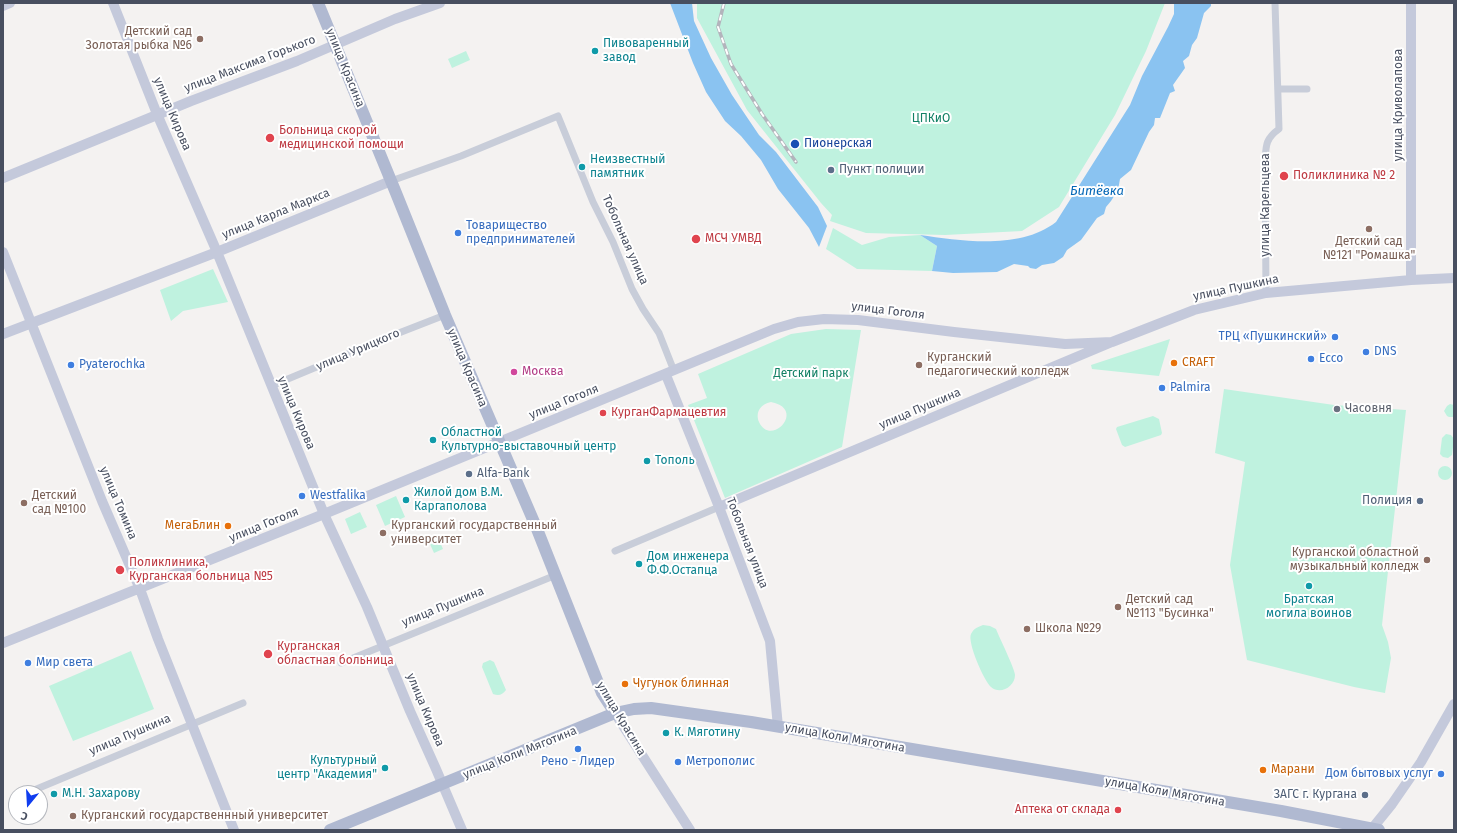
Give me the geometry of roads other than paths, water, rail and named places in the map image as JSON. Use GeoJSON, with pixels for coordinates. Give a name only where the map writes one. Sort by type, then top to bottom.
{"type":"FeatureCollection","features":[{"type":"Feature","properties":{"kind":"main road","name":"улица Красина"},"geometry":{"type":"LineString","coordinates":[[318,3],[445,315],[538,529],[602,693],[615,713]]}},
{"type":"Feature","properties":{"kind":"main road","name":"улица Коли Мяготина"},"geometry":{"type":"LineString","coordinates":[[330,830],[615,713],[634,709],[651,708],[778,727],[1281,811],[1374,830]]}},
{"type":"Feature","properties":{"kind":"street"},"geometry":{"type":"LineString","coordinates":[[3,6],[10,3]]}},
{"type":"Feature","properties":{"kind":"street","name":"улица Кирова"},"geometry":{"type":"LineString","coordinates":[[113,3],[157,114],[217,252],[324,514],[367,607],[410,711],[462,830]]}},
{"type":"Feature","properties":{"kind":"street","name":"улица Максима Горького"},"geometry":{"type":"LineString","coordinates":[[3,178],[157,114],[336,45],[395,19],[440,3]]}},
{"type":"Feature","properties":{"kind":"street","name":"улица Карельцева"},"geometry":{"type":"LineString","coordinates":[[1266,293],[1266,144],[1272,134],[1279,129],[1275,3]]}},
{"type":"Feature","properties":{"kind":"street","name":"улица Криволапова"},"geometry":{"type":"LineString","coordinates":[[1411,3],[1411,280]]}},
{"type":"Feature","properties":{"kind":"street"},"geometry":{"type":"LineString","coordinates":[[1278,89],[1306,90]]}},
{"type":"Feature","properties":{"kind":"street","name":"улица Карла Маркса"},"geometry":{"type":"LineString","coordinates":[[3,334],[217,252],[391,181],[438,165],[558,116]]}},
{"type":"Feature","properties":{"kind":"street","name":"Тобольная улица"},"geometry":{"type":"LineString","coordinates":[[558,116],[593,202],[613,242],[632,289],[659,333],[670,373],[770,641],[778,727]]}},
{"type":"Feature","properties":{"kind":"street","name":"улица Томина"},"geometry":{"type":"LineString","coordinates":[[3,252],[102,501],[140,589],[191,724],[234,830]]}},
{"type":"Feature","properties":{"kind":"street","name":"улица Пушкина"},"geometry":{"type":"LineString","coordinates":[[615,551],[1112,342],[1194,310],[1266,293],[1411,280],[1454,278]]}},
{"type":"Feature","properties":{"kind":"street","name":"улица Урицкого"},"geometry":{"type":"LineString","coordinates":[[271,386],[445,315]]}},
{"type":"Feature","properties":{"kind":"street","name":"улица Гоголя"},"geometry":{"type":"LineString","coordinates":[[3,643],[140,589],[670,373],[774,329],[798,322],[824,319],[858,320],[1065,344],[1112,342]]}},
{"type":"Feature","properties":{"kind":"street","name":"улица Пушкина"},"geometry":{"type":"LineString","coordinates":[[341,663],[556,575]]}},
{"type":"Feature","properties":{"kind":"street","name":"улица Пушкина"},"geometry":{"type":"LineString","coordinates":[[46,785],[243,703]]}},
{"type":"Feature","properties":{"kind":"street"},"geometry":{"type":"LineString","coordinates":[[1374,830],[1421,762],[1454,704]]}},
{"type":"Feature","properties":{"kind":"street","name":"улица Красина"},"geometry":{"type":"LineString","coordinates":[[615,713],[690,830]]}},
{"type":"Feature","properties":{"kind":"water"},"geometry":{"type":"Polygon","coordinates":[[[670,3],[692,3],[694,21],[711,58],[732,95],[759,135],[776,152],[818,207],[827,226],[819,247],[809,228],[778,189],[761,160],[741,136],[725,121],[706,92],[670,3]]]}},
{"type":"Feature","properties":{"kind":"water","name":"Битёвка"},"geometry":{"type":"Polygon","coordinates":[[[1174,3],[1211,3],[1211,6],[1204,13],[1197,38],[1192,45],[1189,56],[1183,61],[1185,68],[1173,85],[1175,91],[1170,93],[1160,118],[1155,118],[1154,125],[1149,132],[1131,170],[1120,179],[1118,190],[1106,207],[1104,214],[1097,218],[1081,240],[1067,250],[1063,257],[1054,263],[1042,265],[1036,269],[1014,264],[997,272],[953,273],[932,271],[937,246],[920,235],[972,241],[1008,240],[1025,237],[1042,231],[1056,222],[1130,105],[1142,76],[1174,14],[1174,3]]]}},
{"type":"Feature","properties":{"kind":"railway"},"geometry":{"type":"LineString","coordinates":[[724,3],[718,27],[731,64],[762,114],[796,162]]}},
{"type":"Feature","properties":{"kind":"place","name":"Детский сад Золотая рыбка №6"},"geometry":{"type":"Point","coordinates":[200,39]}},
{"type":"Feature","properties":{"kind":"place","name":"Пивоваренный завод"},"geometry":{"type":"Point","coordinates":[595,51]}},
{"type":"Feature","properties":{"kind":"place","name":"Больница скорой медицинской помощи"},"geometry":{"type":"Point","coordinates":[270,138]}},
{"type":"Feature","properties":{"kind":"place","name":"Пионерская"},"geometry":{"type":"Point","coordinates":[795,144]}},
{"type":"Feature","properties":{"kind":"place","name":"Неизвестный памятник"},"geometry":{"type":"Point","coordinates":[582,167]}},
{"type":"Feature","properties":{"kind":"place","name":"Пункт полиции"},"geometry":{"type":"Point","coordinates":[831,170]}},
{"type":"Feature","properties":{"kind":"place","name":"Поликлиника № 2"},"geometry":{"type":"Point","coordinates":[1284,176]}},
{"type":"Feature","properties":{"kind":"place","name":"Детский сад №121 \"Ромашка\""},"geometry":{"type":"Point","coordinates":[1369,229]}},
{"type":"Feature","properties":{"kind":"place","name":"Товарищество предпринимателей"},"geometry":{"type":"Point","coordinates":[458,233]}},
{"type":"Feature","properties":{"kind":"place","name":"МСЧ УМВД"},"geometry":{"type":"Point","coordinates":[696,239]}},
{"type":"Feature","properties":{"kind":"place","name":"ТРЦ «Пушкинский»"},"geometry":{"type":"Point","coordinates":[1335,337]}},
{"type":"Feature","properties":{"kind":"place","name":"DNS"},"geometry":{"type":"Point","coordinates":[1366,352]}},
{"type":"Feature","properties":{"kind":"place","name":"Ecco"},"geometry":{"type":"Point","coordinates":[1311,359]}},
{"type":"Feature","properties":{"kind":"place","name":"CRAFT"},"geometry":{"type":"Point","coordinates":[1174,363]}},
{"type":"Feature","properties":{"kind":"place","name":"Pyaterochka"},"geometry":{"type":"Point","coordinates":[71,365]}},
{"type":"Feature","properties":{"kind":"place","name":"Курганский педагогический колледж"},"geometry":{"type":"Point","coordinates":[919,365]}},
{"type":"Feature","properties":{"kind":"place","name":"Москва"},"geometry":{"type":"Point","coordinates":[514,372]}},
{"type":"Feature","properties":{"kind":"place","name":"Palmira"},"geometry":{"type":"Point","coordinates":[1162,388]}},
{"type":"Feature","properties":{"kind":"place","name":"Часовня"},"geometry":{"type":"Point","coordinates":[1337,409]}},
{"type":"Feature","properties":{"kind":"place","name":"КурганФармацевтия"},"geometry":{"type":"Point","coordinates":[603,413]}},
{"type":"Feature","properties":{"kind":"place","name":"Областной Культурно-выставочный центр"},"geometry":{"type":"Point","coordinates":[433,440]}},
{"type":"Feature","properties":{"kind":"place","name":"Тополь"},"geometry":{"type":"Point","coordinates":[647,461]}},
{"type":"Feature","properties":{"kind":"place","name":"Alfa-Bank"},"geometry":{"type":"Point","coordinates":[469,474]}},
{"type":"Feature","properties":{"kind":"place","name":"Westfalika"},"geometry":{"type":"Point","coordinates":[302,496]}},
{"type":"Feature","properties":{"kind":"place","name":"Жилой дом В.М. Каргаполова"},"geometry":{"type":"Point","coordinates":[406,500]}},
{"type":"Feature","properties":{"kind":"place","name":"Полиция"},"geometry":{"type":"Point","coordinates":[1420,501]}},
{"type":"Feature","properties":{"kind":"place","name":"Детский сад №100"},"geometry":{"type":"Point","coordinates":[24,503]}},
{"type":"Feature","properties":{"kind":"place","name":"МегаБлин"},"geometry":{"type":"Point","coordinates":[228,526]}},
{"type":"Feature","properties":{"kind":"place","name":"Курганский государственный университет"},"geometry":{"type":"Point","coordinates":[383,533]}},
{"type":"Feature","properties":{"kind":"place","name":"Курганской областной музыкальный колледж"},"geometry":{"type":"Point","coordinates":[1427,560]}},
{"type":"Feature","properties":{"kind":"place","name":"Дом инженера Ф.Ф.Остапца"},"geometry":{"type":"Point","coordinates":[639,564]}},
{"type":"Feature","properties":{"kind":"place","name":"Поликлиника, Курганская больница №5"},"geometry":{"type":"Point","coordinates":[120,570]}},
{"type":"Feature","properties":{"kind":"place","name":"Братская могила воинов"},"geometry":{"type":"Point","coordinates":[1309,586]}},
{"type":"Feature","properties":{"kind":"place","name":"Детский сад №113 \"Бусинка\""},"geometry":{"type":"Point","coordinates":[1118,607]}},
{"type":"Feature","properties":{"kind":"place","name":"Школа №29"},"geometry":{"type":"Point","coordinates":[1027,629]}},
{"type":"Feature","properties":{"kind":"place","name":"Курганская областная больница"},"geometry":{"type":"Point","coordinates":[268,654]}},
{"type":"Feature","properties":{"kind":"place","name":"Мир света"},"geometry":{"type":"Point","coordinates":[28,663]}},
{"type":"Feature","properties":{"kind":"place","name":"Чугунок блинная"},"geometry":{"type":"Point","coordinates":[625,684]}},
{"type":"Feature","properties":{"kind":"place","name":"К. Мяготину"},"geometry":{"type":"Point","coordinates":[666,733]}},
{"type":"Feature","properties":{"kind":"place","name":"Рено - Лидер"},"geometry":{"type":"Point","coordinates":[578,749]}},
{"type":"Feature","properties":{"kind":"place","name":"Метрополис"},"geometry":{"type":"Point","coordinates":[678,762]}},
{"type":"Feature","properties":{"kind":"place","name":"Культурный центр \"Академия\""},"geometry":{"type":"Point","coordinates":[385,768]}},
{"type":"Feature","properties":{"kind":"place","name":"Марани"},"geometry":{"type":"Point","coordinates":[1263,770]}},
{"type":"Feature","properties":{"kind":"place","name":"Дом бытовых услуг"},"geometry":{"type":"Point","coordinates":[1441,774]}},
{"type":"Feature","properties":{"kind":"place","name":"М.Н. Захарову"},"geometry":{"type":"Point","coordinates":[54,794]}},
{"type":"Feature","properties":{"kind":"place","name":"ЗАГС г. Кургана"},"geometry":{"type":"Point","coordinates":[1365,795]}},
{"type":"Feature","properties":{"kind":"place","name":"Аптека от склада"},"geometry":{"type":"Point","coordinates":[1118,810]}},
{"type":"Feature","properties":{"kind":"place","name":"Курганский государственнный университет"},"geometry":{"type":"Point","coordinates":[73,816]}},
{"type":"Feature","properties":{"kind":"park label","name":"ЦПКиО"},"geometry":{"type":"Point","coordinates":[931,119]}},
{"type":"Feature","properties":{"kind":"park label","name":"Детский парк"},"geometry":{"type":"Point","coordinates":[811,374]}}]}
